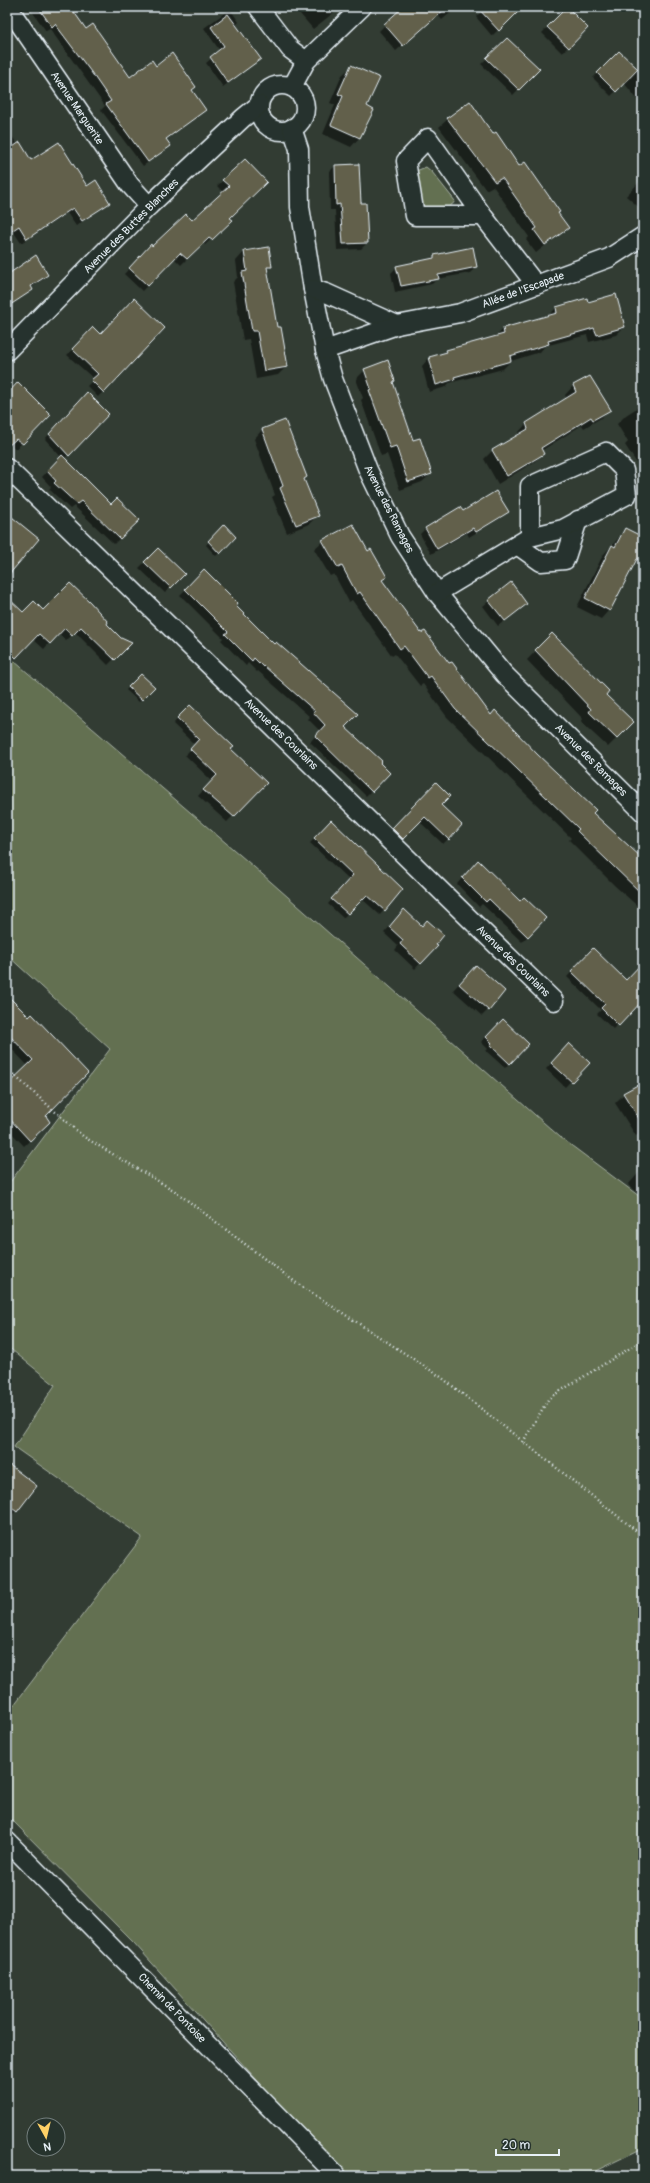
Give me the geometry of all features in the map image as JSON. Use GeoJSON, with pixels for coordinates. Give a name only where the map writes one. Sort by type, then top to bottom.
{"type":"FeatureCollection","features":[{"type":"Feature","properties":{"kind":"street","name":"Avenue Marguerite"},"geometry":{"type":"LineString","coordinates":[[8,7],[130,185],[150,206]]}},
{"type":"Feature","properties":{"kind":"street"},"geometry":{"type":"LineString","coordinates":[[258,7],[290,49],[306,61]]}},
{"type":"Feature","properties":{"kind":"street"},"geometry":{"type":"LineString","coordinates":[[292,87],[306,61],[362,7]]}},
{"type":"Feature","properties":{"kind":"street"},"geometry":{"type":"LineString","coordinates":[[278,85],[292,87],[298,91],[304,104],[302,118],[292,128],[278,130],[266,124],[259,112],[261,98],[271,87],[278,85]]}},
{"type":"Feature","properties":{"kind":"street","name":"Avenue des Buttes Blanches"},"geometry":{"type":"LineString","coordinates":[[7,351],[150,206],[243,118],[259,105]]}},
{"type":"Feature","properties":{"kind":"street","name":"Avenue des Ramages"},"geometry":{"type":"LineString","coordinates":[[292,128],[299,149],[300,207],[313,289],[325,350],[336,387],[368,470],[400,536],[437,593],[504,674],[643,812]]}},
{"type":"Feature","properties":{"kind":"street"},"geometry":{"type":"LineString","coordinates":[[483,216],[415,216],[406,161],[428,138],[483,216],[536,285]]}},
{"type":"Feature","properties":{"kind":"street","name":"Allée de l'Escapade"},"geometry":{"type":"LineString","coordinates":[[325,350],[397,325],[460,313],[608,258],[643,236]]}},
{"type":"Feature","properties":{"kind":"street"},"geometry":{"type":"LineString","coordinates":[[313,289],[326,293],[397,325]]}},
{"type":"Feature","properties":{"kind":"street"},"geometry":{"type":"LineString","coordinates":[[437,593],[524,541],[563,529],[578,520],[627,495],[624,470],[606,452],[530,486],[524,541],[541,562],[565,560],[578,520]]}},
{"type":"Feature","properties":{"kind":"street","name":"Avenue des Courlains"},"geometry":{"type":"LineString","coordinates":[[7,468],[554,1002]]}},
{"type":"Feature","properties":{"kind":"street","name":"Chemin de Pontoise"},"geometry":{"type":"LineString","coordinates":[[7,1841],[337,2176]]}},
{"type":"Feature","properties":{"kind":"path"},"geometry":{"type":"LineString","coordinates":[[7,1069],[84,1137],[175,1191],[295,1282],[440,1377],[643,1536]]}},
{"type":"Feature","properties":{"kind":"path"},"geometry":{"type":"LineString","coordinates":[[523,1442],[549,1398],[643,1340]]}},
{"type":"Feature","properties":{"kind":"green space"},"geometry":{"type":"Polygon","coordinates":[[[426,167],[432,172],[455,201],[453,204],[445,208],[423,208],[416,171],[426,167]]]}},
{"type":"Feature","properties":{"kind":"green space"},"geometry":{"type":"Polygon","coordinates":[[[7,655],[254,867],[560,1137],[643,1199],[643,2148],[585,2176],[343,2176],[134,1943],[7,1815],[7,1714],[142,1537],[14,1447],[55,1385],[7,1346],[7,1186],[110,1049],[7,955],[7,655]]]}},
{"type":"Feature","properties":{"kind":"building"},"geometry":{"type":"Polygon","coordinates":[[[38,7],[81,7],[74,12],[86,29],[93,24],[130,77],[152,60],[156,66],[172,53],[196,87],[192,90],[206,110],[166,139],[171,146],[148,162],[106,104],[111,101],[91,72],[55,24],[52,27],[38,7]]]}},
{"type":"Feature","properties":{"kind":"building"},"geometry":{"type":"Polygon","coordinates":[[[403,7],[447,7],[403,46],[384,24],[403,7]]]}},
{"type":"Feature","properties":{"kind":"building"},"geometry":{"type":"Polygon","coordinates":[[[477,7],[523,7],[499,31],[477,7]]]}},
{"type":"Feature","properties":{"kind":"building"},"geometry":{"type":"Polygon","coordinates":[[[567,7],[588,28],[569,48],[547,27],[567,7]]]}},
{"type":"Feature","properties":{"kind":"building"},"geometry":{"type":"Polygon","coordinates":[[[228,14],[261,59],[228,83],[210,57],[224,46],[211,27],[228,14]]]}},
{"type":"Feature","properties":{"kind":"building"},"geometry":{"type":"Polygon","coordinates":[[[507,38],[540,69],[519,90],[486,58],[507,38]]]}},
{"type":"Feature","properties":{"kind":"building"},"geometry":{"type":"Polygon","coordinates":[[[619,51],[638,69],[616,92],[597,73],[619,51]]]}},
{"type":"Feature","properties":{"kind":"building"},"geometry":{"type":"Polygon","coordinates":[[[351,65],[380,78],[367,106],[374,110],[360,138],[331,125],[343,96],[338,94],[351,65]]]}},
{"type":"Feature","properties":{"kind":"building"},"geometry":{"type":"Polygon","coordinates":[[[470,101],[493,134],[496,132],[519,166],[525,162],[560,212],[558,213],[569,228],[545,245],[534,230],[537,228],[502,178],[495,182],[447,118],[470,101]]]}},
{"type":"Feature","properties":{"kind":"building"},"geometry":{"type":"Polygon","coordinates":[[[20,142],[31,160],[59,142],[87,186],[96,180],[110,203],[82,221],[73,208],[27,239],[19,226],[7,234],[7,151],[20,142]]]}},
{"type":"Feature","properties":{"kind":"building"},"geometry":{"type":"Polygon","coordinates":[[[245,159],[267,182],[230,218],[233,220],[212,240],[209,238],[187,259],[180,253],[148,286],[129,268],[151,244],[152,246],[186,214],[192,220],[229,186],[222,180],[245,159]]]}},
{"type":"Feature","properties":{"kind":"building"},"geometry":{"type":"Polygon","coordinates":[[[359,164],[361,203],[366,203],[368,243],[343,244],[340,204],[336,205],[335,165],[359,164]]]}},
{"type":"Feature","properties":{"kind":"building"},"geometry":{"type":"Polygon","coordinates":[[[269,247],[272,267],[267,267],[277,327],[281,327],[288,367],[264,371],[257,331],[252,331],[242,272],[247,271],[244,251],[269,247]]]}},
{"type":"Feature","properties":{"kind":"building"},"geometry":{"type":"Polygon","coordinates":[[[473,247],[477,267],[438,275],[439,279],[401,286],[396,266],[434,258],[434,255],[473,247]]]}},
{"type":"Feature","properties":{"kind":"building"},"geometry":{"type":"Polygon","coordinates":[[[36,255],[48,275],[31,286],[33,290],[7,307],[7,275],[36,255]]]}},
{"type":"Feature","properties":{"kind":"building"},"geometry":{"type":"Polygon","coordinates":[[[616,294],[625,327],[597,335],[594,328],[548,341],[549,344],[510,356],[511,361],[454,377],[455,379],[436,385],[429,357],[447,352],[446,350],[504,334],[503,328],[557,313],[556,307],[587,298],[588,302],[616,294]]]}},
{"type":"Feature","properties":{"kind":"building"},"geometry":{"type":"Polygon","coordinates":[[[134,298],[165,328],[104,393],[91,380],[98,374],[72,349],[93,327],[100,334],[134,298]]]}},
{"type":"Feature","properties":{"kind":"building"},"geometry":{"type":"Polygon","coordinates":[[[388,360],[395,381],[393,382],[413,440],[420,438],[432,474],[408,482],[396,446],[390,448],[369,390],[371,389],[364,369],[388,360]]]}},
{"type":"Feature","properties":{"kind":"building"},"geometry":{"type":"Polygon","coordinates":[[[590,376],[611,410],[593,420],[591,417],[541,448],[544,454],[507,476],[492,450],[528,429],[526,423],[576,392],[573,385],[590,376]]]}},
{"type":"Feature","properties":{"kind":"building"},"geometry":{"type":"Polygon","coordinates":[[[18,382],[51,415],[23,444],[16,439],[7,447],[7,394],[18,382]]]}},
{"type":"Feature","properties":{"kind":"building"},"geometry":{"type":"Polygon","coordinates":[[[87,392],[109,414],[69,456],[49,434],[87,392]]]}},
{"type":"Feature","properties":{"kind":"building"},"geometry":{"type":"Polygon","coordinates":[[[285,420],[307,477],[304,479],[319,516],[296,525],[280,488],[283,486],[262,429],[285,420]]]}},
{"type":"Feature","properties":{"kind":"building"},"geometry":{"type":"Polygon","coordinates":[[[62,455],[111,504],[117,498],[140,520],[120,539],[81,501],[77,504],[54,483],[56,481],[47,471],[62,455]]]}},
{"type":"Feature","properties":{"kind":"building"},"geometry":{"type":"Polygon","coordinates":[[[496,491],[509,512],[476,532],[473,528],[437,549],[425,528],[460,507],[463,511],[496,491]]]}},
{"type":"Feature","properties":{"kind":"building"},"geometry":{"type":"Polygon","coordinates":[[[7,513],[39,539],[7,577],[7,513]]]}},
{"type":"Feature","properties":{"kind":"building"},"geometry":{"type":"Polygon","coordinates":[[[224,524],[236,537],[220,554],[208,541],[224,524]]]}},
{"type":"Feature","properties":{"kind":"building"},"geometry":{"type":"Polygon","coordinates":[[[353,524],[368,551],[371,549],[387,577],[382,580],[421,633],[425,631],[449,663],[452,662],[491,715],[495,710],[537,754],[596,810],[593,813],[642,858],[643,857],[643,895],[577,831],[579,829],[455,709],[431,676],[428,678],[404,646],[400,649],[360,592],[357,594],[342,566],[338,568],[322,540],[353,524]]]}},
{"type":"Feature","properties":{"kind":"building"},"geometry":{"type":"Polygon","coordinates":[[[625,528],[643,537],[643,560],[637,559],[610,611],[585,598],[612,545],[615,547],[625,528]]]}},
{"type":"Feature","properties":{"kind":"building"},"geometry":{"type":"Polygon","coordinates":[[[158,548],[185,574],[171,588],[144,562],[158,548]]]}},
{"type":"Feature","properties":{"kind":"building"},"geometry":{"type":"Polygon","coordinates":[[[204,569],[238,603],[236,606],[274,644],[276,642],[358,714],[345,727],[382,761],[380,763],[390,773],[372,792],[315,736],[325,725],[313,712],[315,711],[254,658],[252,661],[225,634],[228,632],[185,589],[204,569]]]}},
{"type":"Feature","properties":{"kind":"building"},"geometry":{"type":"Polygon","coordinates":[[[511,582],[527,604],[505,621],[488,600],[511,582]]]}},
{"type":"Feature","properties":{"kind":"building"},"geometry":{"type":"Polygon","coordinates":[[[70,583],[90,602],[108,622],[107,624],[121,638],[132,643],[115,660],[81,627],[72,636],[65,628],[50,644],[39,634],[16,658],[7,649],[7,597],[23,612],[34,601],[43,610],[70,583]]]}},
{"type":"Feature","properties":{"kind":"building"},"geometry":{"type":"Polygon","coordinates":[[[552,633],[609,691],[606,695],[634,722],[617,739],[589,712],[591,709],[535,650],[552,633]]]}},
{"type":"Feature","properties":{"kind":"building"},"geometry":{"type":"Polygon","coordinates":[[[141,674],[155,687],[142,700],[128,687],[141,674]]]}},
{"type":"Feature","properties":{"kind":"building"},"geometry":{"type":"Polygon","coordinates":[[[190,705],[234,747],[231,749],[267,783],[234,817],[203,790],[217,775],[190,749],[199,739],[177,718],[190,705]]]}},
{"type":"Feature","properties":{"kind":"building"},"geometry":{"type":"Polygon","coordinates":[[[436,782],[450,796],[441,805],[462,825],[449,840],[425,817],[403,839],[392,828],[436,782]]]}},
{"type":"Feature","properties":{"kind":"building"},"geometry":{"type":"Polygon","coordinates":[[[331,820],[403,889],[385,911],[367,895],[348,914],[331,899],[353,875],[314,838],[331,820]]]}},
{"type":"Feature","properties":{"kind":"building"},"geometry":{"type":"Polygon","coordinates":[[[478,860],[520,901],[524,897],[546,918],[528,937],[489,899],[486,902],[462,878],[478,860]]]}},
{"type":"Feature","properties":{"kind":"building"},"geometry":{"type":"Polygon","coordinates":[[[404,909],[422,926],[427,920],[444,935],[436,945],[438,946],[421,964],[400,944],[403,940],[389,927],[404,909]]]}},
{"type":"Feature","properties":{"kind":"building"},"geometry":{"type":"Polygon","coordinates":[[[593,948],[626,980],[643,962],[643,1000],[619,1026],[601,1008],[605,1004],[571,971],[593,948]]]}},
{"type":"Feature","properties":{"kind":"building"},"geometry":{"type":"Polygon","coordinates":[[[476,965],[505,991],[489,1011],[459,984],[476,965]]]}},
{"type":"Feature","properties":{"kind":"building"},"geometry":{"type":"Polygon","coordinates":[[[7,995],[29,1017],[32,1014],[88,1073],[46,1116],[50,1122],[30,1141],[7,1116],[7,1085],[33,1060],[7,1033],[7,995]]]}},
{"type":"Feature","properties":{"kind":"building"},"geometry":{"type":"Polygon","coordinates":[[[503,1019],[529,1044],[510,1064],[490,1045],[492,1043],[486,1037],[503,1019]]]}},
{"type":"Feature","properties":{"kind":"building"},"geometry":{"type":"Polygon","coordinates":[[[569,1043],[590,1063],[572,1082],[551,1063],[569,1043]]]}},
{"type":"Feature","properties":{"kind":"building"},"geometry":{"type":"Polygon","coordinates":[[[643,1082],[643,1125],[623,1093],[643,1082]]]}},
{"type":"Feature","properties":{"kind":"building"},"geometry":{"type":"Polygon","coordinates":[[[7,1463],[37,1486],[17,1512],[7,1504],[7,1463]]]}}]}
